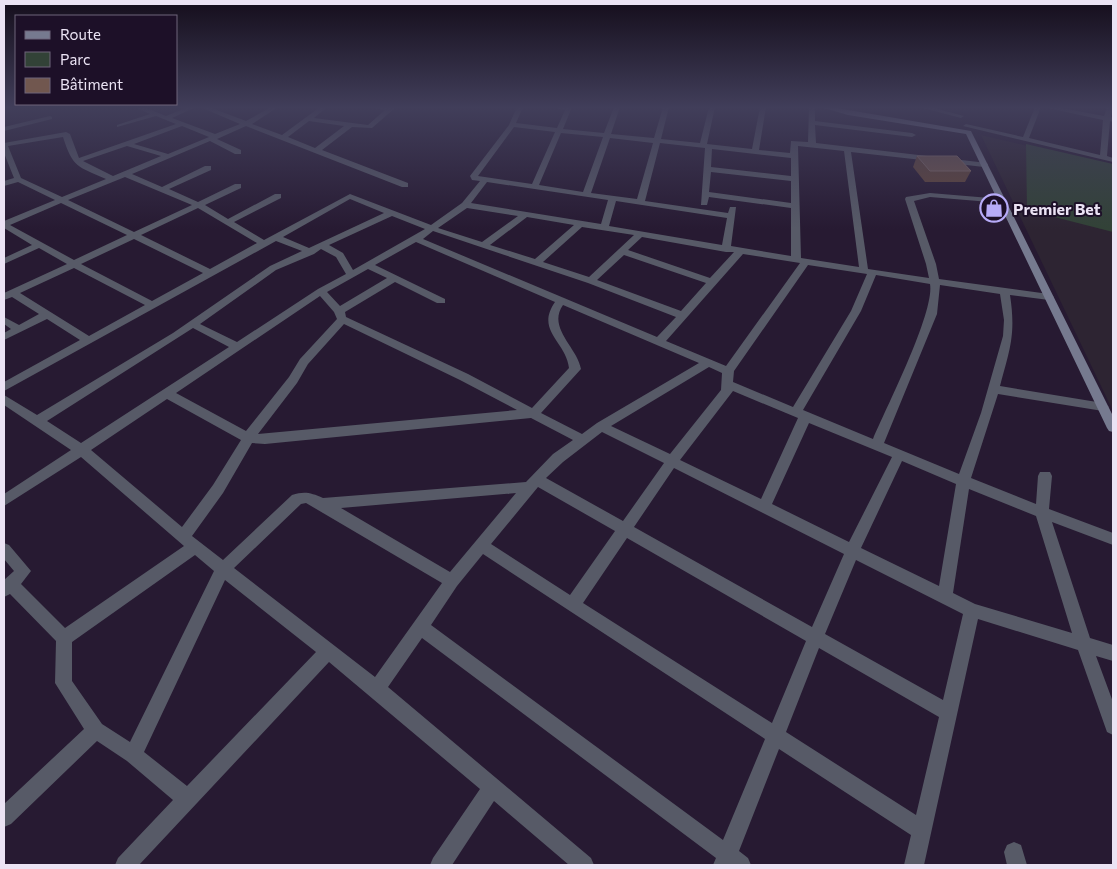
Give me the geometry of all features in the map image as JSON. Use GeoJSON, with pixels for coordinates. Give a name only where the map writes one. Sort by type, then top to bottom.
{"type":"FeatureCollection","features":[{"type":"Feature","properties":{"kind":"street"},"geometry":{"type":"LineString","coordinates":[[5,148],[18,179],[209,272]]}},
{"type":"Feature","properties":{"kind":"street"},"geometry":{"type":"LineString","coordinates":[[70,148],[72,156],[77,161],[113,179]]}},
{"type":"Feature","properties":{"kind":"street"},"geometry":{"type":"LineString","coordinates":[[77,161],[117,148]]}},
{"type":"Feature","properties":{"kind":"street"},"geometry":{"type":"LineString","coordinates":[[137,148],[169,156]]}},
{"type":"Feature","properties":{"kind":"street"},"geometry":{"type":"LineString","coordinates":[[4,224],[190,148]]}},
{"type":"Feature","properties":{"kind":"street"},"geometry":{"type":"LineString","coordinates":[[230,148],[238,152]]}},
{"type":"Feature","properties":{"kind":"street"},"geometry":{"type":"LineString","coordinates":[[309,148],[405,185]]}},
{"type":"Feature","properties":{"kind":"street"},"geometry":{"type":"LineString","coordinates":[[316,150],[319,148]]}},
{"type":"Feature","properties":{"kind":"street"},"geometry":{"type":"LineString","coordinates":[[495,148],[474,176],[484,180],[534,188],[732,216]]}},
{"type":"Feature","properties":{"kind":"street"},"geometry":{"type":"LineString","coordinates":[[534,188],[550,148]]}},
{"type":"Feature","properties":{"kind":"street"},"geometry":{"type":"LineString","coordinates":[[586,194],[602,148]]}},
{"type":"Feature","properties":{"kind":"street"},"geometry":{"type":"LineString","coordinates":[[640,202],[654,148]]}},
{"type":"Feature","properties":{"kind":"street"},"geometry":{"type":"LineString","coordinates":[[702,211],[706,194],[708,169],[706,148]]}},
{"type":"Feature","properties":{"kind":"street"},"geometry":{"type":"LineString","coordinates":[[727,148],[794,156]]}},
{"type":"Feature","properties":{"kind":"street"},"geometry":{"type":"LineString","coordinates":[[573,604],[624,528],[729,385],[728,370],[801,260],[795,206],[794,148]]}},
{"type":"Feature","properties":{"kind":"street"},"geometry":{"type":"LineString","coordinates":[[834,148],[984,165]]}},
{"type":"Feature","properties":{"kind":"street"},"geometry":{"type":"LineString","coordinates":[[976,148],[1113,428]]}},
{"type":"Feature","properties":{"kind":"street"},"geometry":{"type":"LineString","coordinates":[[1058,148],[1113,160]]}},
{"type":"Feature","properties":{"kind":"street"},"geometry":{"type":"LineString","coordinates":[[1103,158],[1105,148]]}},
{"type":"Feature","properties":{"kind":"street"},"geometry":{"type":"LineString","coordinates":[[764,506],[800,414],[856,311],[868,272],[847,149]]}},
{"type":"Feature","properties":{"kind":"street"},"geometry":{"type":"LineString","coordinates":[[163,189],[208,168]]}},
{"type":"Feature","properties":{"kind":"street"},"geometry":{"type":"LineString","coordinates":[[708,169],[795,179]]}},
{"type":"Feature","properties":{"kind":"street"},"geometry":{"type":"LineString","coordinates":[[125,174],[199,205],[263,243]]}},
{"type":"Feature","properties":{"kind":"street"},"geometry":{"type":"LineString","coordinates":[[4,184],[18,179]]}},
{"type":"Feature","properties":{"kind":"street"},"geometry":{"type":"LineString","coordinates":[[4,501],[321,291],[350,273],[416,239],[465,205],[484,180]]}},
{"type":"Feature","properties":{"kind":"street"},"geometry":{"type":"LineString","coordinates":[[8,295],[131,235],[238,186]]}},
{"type":"Feature","properties":{"kind":"street"},"geometry":{"type":"LineString","coordinates":[[706,194],[795,206]]}},
{"type":"Feature","properties":{"kind":"street"},"geometry":{"type":"LineString","coordinates":[[876,446],[932,314],[936,290],[931,264],[909,199],[930,195],[1002,201]]}},
{"type":"Feature","properties":{"kind":"street"},"geometry":{"type":"LineString","coordinates":[[228,222],[278,196]]}},
{"type":"Feature","properties":{"kind":"street"},"geometry":{"type":"LineString","coordinates":[[4,387],[151,304],[350,196],[431,228],[591,281],[683,316]]}},
{"type":"Feature","properties":{"kind":"street"},"geometry":{"type":"LineString","coordinates":[[605,226],[614,198]]}},
{"type":"Feature","properties":{"kind":"street"},"geometry":{"type":"LineString","coordinates":[[726,249],[734,199]]}},
{"type":"Feature","properties":{"kind":"street"},"geometry":{"type":"LineString","coordinates":[[465,205],[605,226],[726,249],[868,272],[1049,297]]}},
{"type":"Feature","properties":{"kind":"street"},"geometry":{"type":"LineString","coordinates":[[37,421],[193,324],[273,268],[311,252],[393,212]]}},
{"type":"Feature","properties":{"kind":"street"},"geometry":{"type":"LineString","coordinates":[[484,245],[525,215]]}},
{"type":"Feature","properties":{"kind":"street"},"geometry":{"type":"LineString","coordinates":[[536,263],[581,223]]}},
{"type":"Feature","properties":{"kind":"street"},"geometry":{"type":"LineString","coordinates":[[4,224],[72,263],[151,304]]}},
{"type":"Feature","properties":{"kind":"street"},"geometry":{"type":"LineString","coordinates":[[591,281],[641,233]]}},
{"type":"Feature","properties":{"kind":"street"},"geometry":{"type":"LineString","coordinates":[[274,237],[311,252]]}},
{"type":"Feature","properties":{"kind":"street"},"geometry":{"type":"LineString","coordinates":[[416,239],[728,370]]}},
{"type":"Feature","properties":{"kind":"street"},"geometry":{"type":"LineString","coordinates":[[4,261],[39,245]]}},
{"type":"Feature","properties":{"kind":"street"},"geometry":{"type":"LineString","coordinates":[[323,246],[340,255],[350,273]]}},
{"type":"Feature","properties":{"kind":"street"},"geometry":{"type":"LineString","coordinates":[[622,251],[712,282]]}},
{"type":"Feature","properties":{"kind":"street"},"geometry":{"type":"LineString","coordinates":[[659,342],[740,251]]}},
{"type":"Feature","properties":{"kind":"street"},"geometry":{"type":"LineString","coordinates":[[367,265],[441,301]]}},
{"type":"Feature","properties":{"kind":"street"},"geometry":{"type":"LineString","coordinates":[[183,537],[218,489],[248,438],[341,315],[393,279]]}},
{"type":"Feature","properties":{"kind":"street"},"geometry":{"type":"LineString","coordinates":[[321,291],[341,315],[582,439]]}},
{"type":"Feature","properties":{"kind":"street"},"geometry":{"type":"LineString","coordinates":[[945,597],[963,481],[993,389],[1009,329],[1005,292]]}},
{"type":"Feature","properties":{"kind":"street"},"geometry":{"type":"LineString","coordinates":[[8,295],[88,340]]}},
{"type":"Feature","properties":{"kind":"street"},"geometry":{"type":"LineString","coordinates":[[168,394],[248,438],[295,437],[534,413],[575,369],[573,360],[561,343],[553,316],[554,308],[561,300]]}},
{"type":"Feature","properties":{"kind":"street"},"geometry":{"type":"LineString","coordinates":[[4,337],[46,315]]}},
{"type":"Feature","properties":{"kind":"street"},"geometry":{"type":"LineString","coordinates":[[4,320],[19,329]]}},
{"type":"Feature","properties":{"kind":"street"},"geometry":{"type":"LineString","coordinates":[[193,324],[237,346]]}},
{"type":"Feature","properties":{"kind":"street"},"geometry":{"type":"LineString","coordinates":[[377,689],[452,581],[532,483],[582,439],[601,426],[709,362]]}},
{"type":"Feature","properties":{"kind":"street"},"geometry":{"type":"LineString","coordinates":[[729,385],[876,446],[1113,540]]}},
{"type":"Feature","properties":{"kind":"street"},"geometry":{"type":"LineString","coordinates":[[993,389],[1103,407]]}},
{"type":"Feature","properties":{"kind":"street"},"geometry":{"type":"LineString","coordinates":[[4,399],[82,451],[195,547],[377,689],[584,865]]}},
{"type":"Feature","properties":{"kind":"street"},"geometry":{"type":"LineString","coordinates":[[601,426],[972,610],[1113,653]]}},
{"type":"Feature","properties":{"kind":"street"},"geometry":{"type":"LineString","coordinates":[[420,627],[731,862],[816,636],[852,552],[899,455]]}},
{"type":"Feature","properties":{"kind":"street"},"geometry":{"type":"LineString","coordinates":[[1045,476],[1042,513],[1084,644],[1113,726]]}},
{"type":"Feature","properties":{"kind":"street"},"geometry":{"type":"LineString","coordinates":[[322,504],[532,483],[624,528],[950,713]]}},
{"type":"Feature","properties":{"kind":"street"},"geometry":{"type":"LineString","coordinates":[[133,755],[223,569],[297,499],[307,497],[322,504],[452,581]]}},
{"type":"Feature","properties":{"kind":"street"},"geometry":{"type":"LineString","coordinates":[[482,546],[923,830]]}},
{"type":"Feature","properties":{"kind":"street"},"geometry":{"type":"LineString","coordinates":[[64,638],[195,547]]}},
{"type":"Feature","properties":{"kind":"street"},"geometry":{"type":"LineString","coordinates":[[4,549],[24,570],[8,587],[64,638],[64,683],[96,730],[133,755],[187,799]]}},
{"type":"Feature","properties":{"kind":"street"},"geometry":{"type":"LineString","coordinates":[[914,865],[972,610]]}},
{"type":"Feature","properties":{"kind":"street"},"geometry":{"type":"LineString","coordinates":[[125,865],[328,651]]}},
{"type":"Feature","properties":{"kind":"street"},"geometry":{"type":"LineString","coordinates":[[4,817],[96,730]]}},
{"type":"Feature","properties":{"kind":"street"},"geometry":{"type":"LineString","coordinates":[[440,865],[492,788]]}},
{"type":"Feature","properties":{"kind":"shaded area"},"geometry":{"type":"Polygon","coordinates":[[[987,148],[1034,148],[1113,166],[1113,411],[987,148]]]}},
{"type":"Feature","properties":{"kind":"green space"},"geometry":{"type":"Polygon","coordinates":[[[1026,148],[1041,148],[1113,164],[1113,232],[1027,210],[1026,148]]]}},
{"type":"Feature","properties":{"kind":"building"},"geometry":{"type":"Polygon","coordinates":[[[917,156],[957,156],[971,171],[930,171],[917,156]]]}},
{"type":"Feature","properties":{"kind":"place","name":"Premier Bet"},"geometry":{"type":"Point","coordinates":[994,208]}}]}
